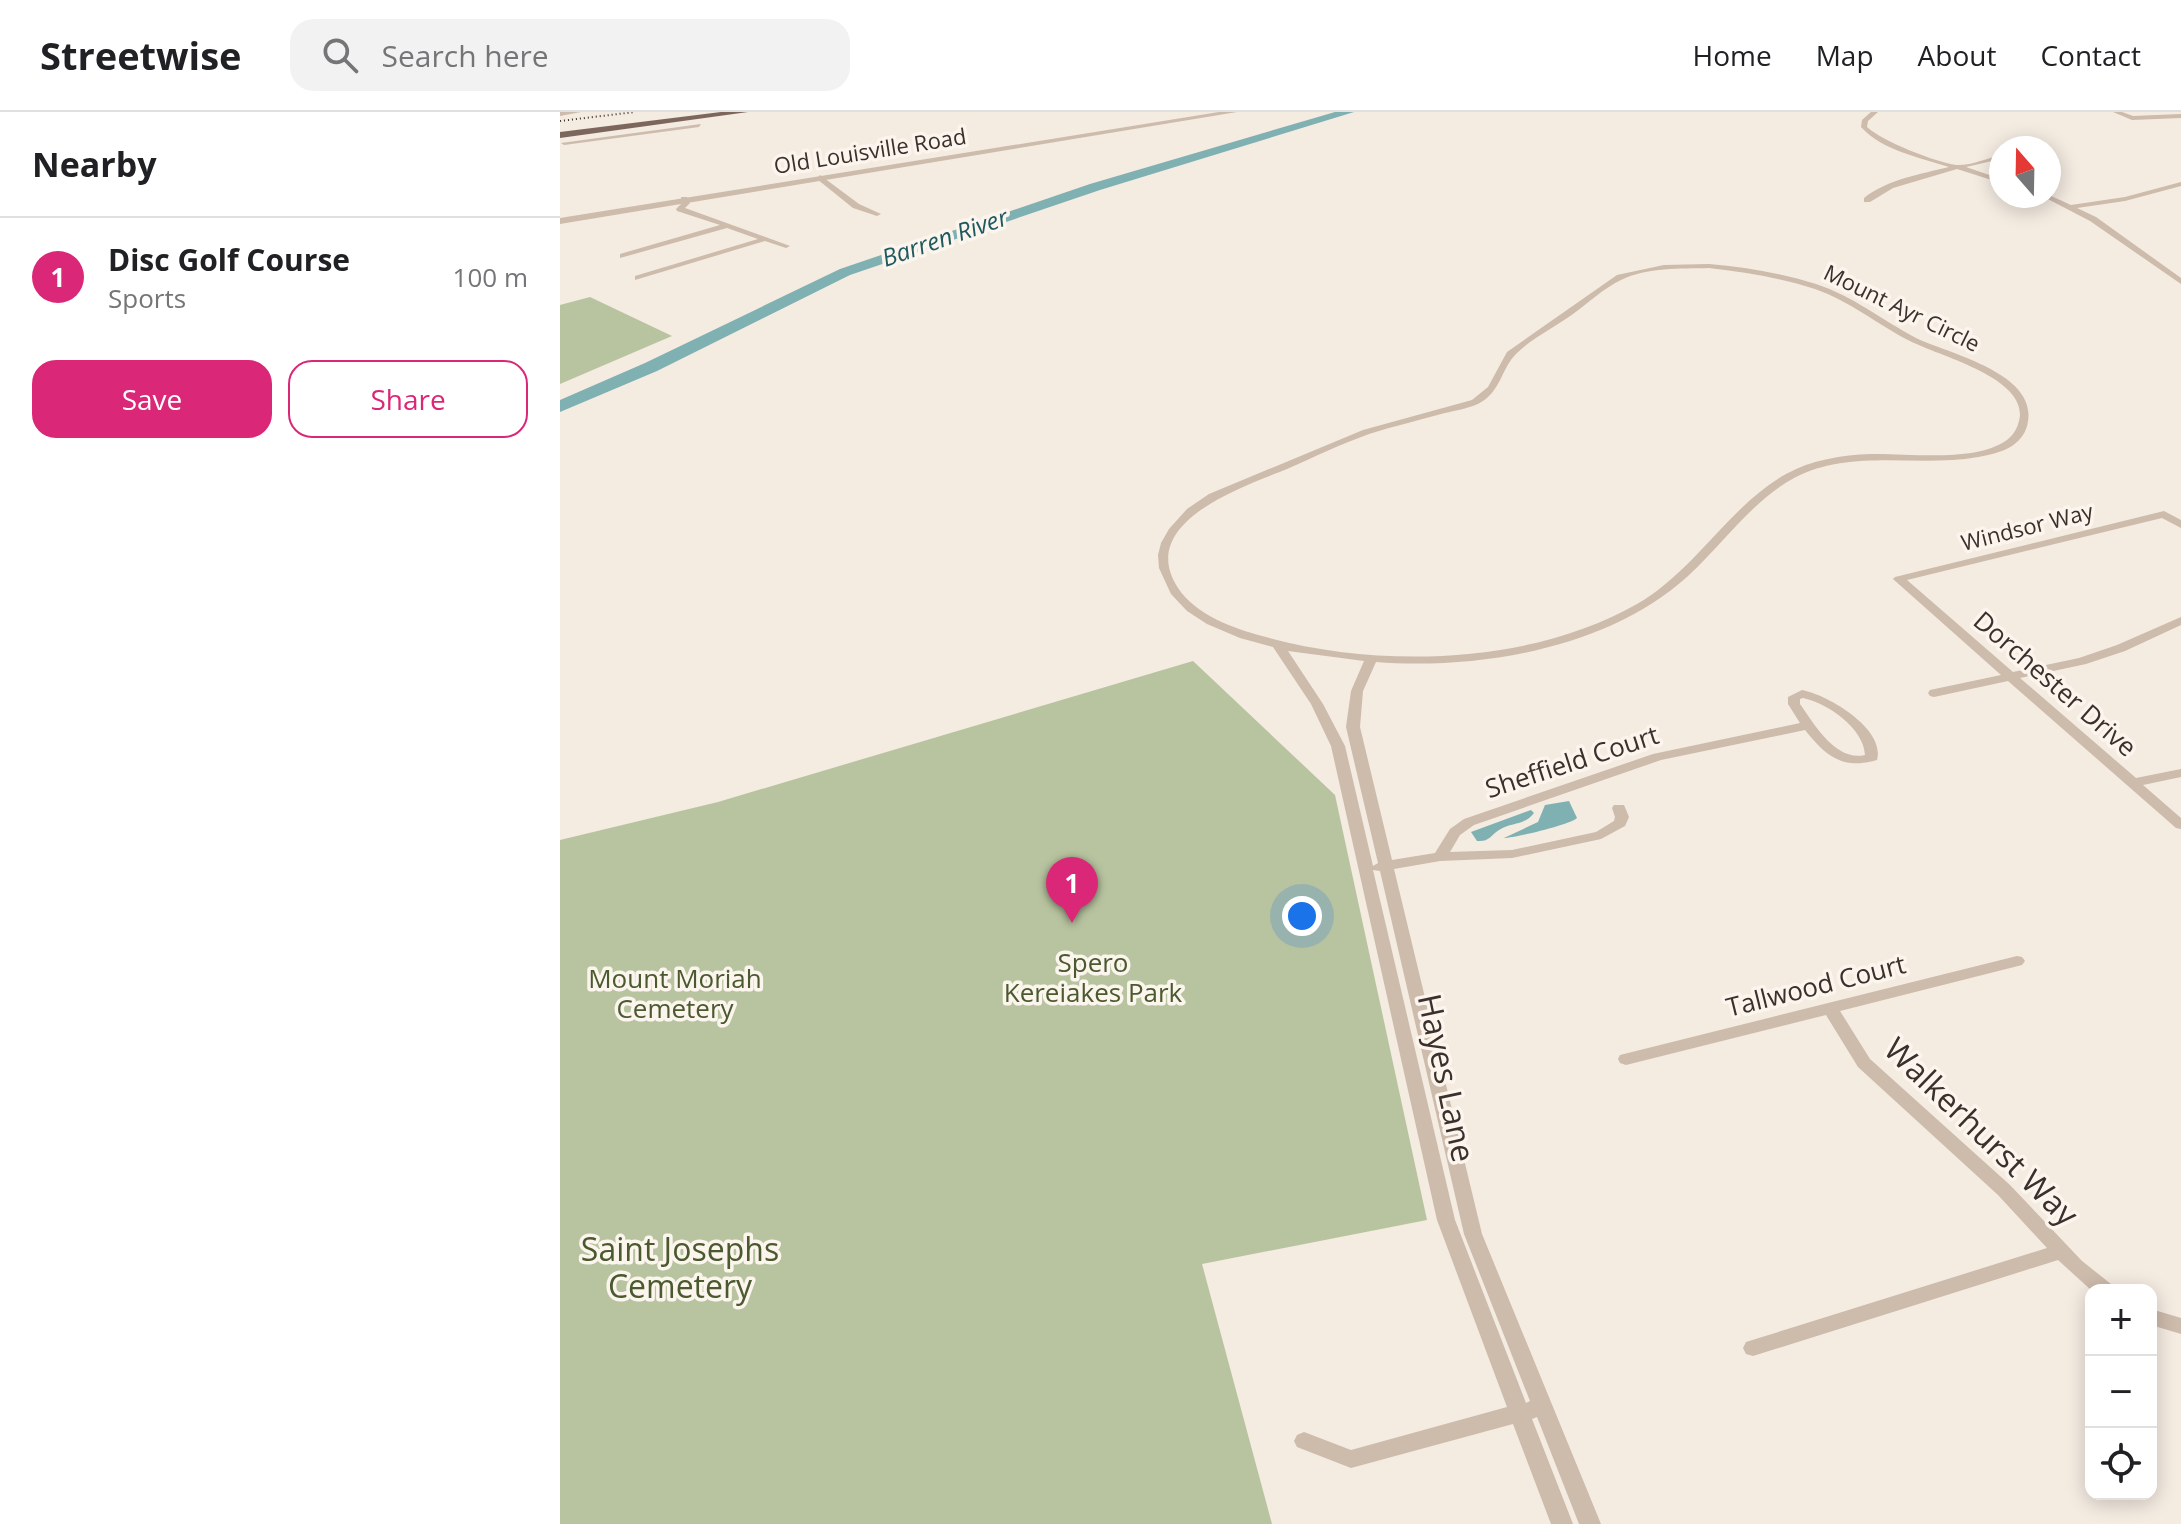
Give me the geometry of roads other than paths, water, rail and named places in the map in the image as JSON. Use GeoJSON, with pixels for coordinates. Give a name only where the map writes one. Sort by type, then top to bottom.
{"type":"FeatureCollection","features":[{"type":"Feature","properties":{"kind":"main road"},"geometry":{"type":"LineString","coordinates":[[562,139],[693,112]]}},
{"type":"Feature","properties":{"kind":"main road"},"geometry":{"type":"LineString","coordinates":[[560,129],[622,128],[743,112]]}},
{"type":"Feature","properties":{"kind":"street"},"geometry":{"type":"LineString","coordinates":[[560,114],[578,112]]}},
{"type":"Feature","properties":{"kind":"street","name":"Old Louisville Road"},"geometry":{"type":"LineString","coordinates":[[560,221],[1233,112]]}},
{"type":"Feature","properties":{"kind":"street"},"geometry":{"type":"LineString","coordinates":[[1875,112],[1864,123],[1874,137],[1989,177]]}},
{"type":"Feature","properties":{"kind":"street"},"geometry":{"type":"LineString","coordinates":[[2116,112],[2132,118],[2181,116]]}},
{"type":"Feature","properties":{"kind":"street"},"geometry":{"type":"LineString","coordinates":[[622,128],[699,125]]}},
{"type":"Feature","properties":{"kind":"street"},"geometry":{"type":"LineString","coordinates":[[1867,200],[1873,193],[1894,185],[1989,160]]}},
{"type":"Feature","properties":{"kind":"street"},"geometry":{"type":"LineString","coordinates":[[820,177],[856,206],[877,214]]}},
{"type":"Feature","properties":{"kind":"street"},"geometry":{"type":"LineString","coordinates":[[2072,207],[2125,199],[2181,184]]}},
{"type":"Feature","properties":{"kind":"street"},"geometry":{"type":"LineString","coordinates":[[2169,188],[2181,191]]}},
{"type":"Feature","properties":{"kind":"street"},"geometry":{"type":"LineString","coordinates":[[680,209],[686,203],[684,199]]}},
{"type":"Feature","properties":{"kind":"street"},"geometry":{"type":"LineString","coordinates":[[2061,202],[2101,223],[2181,282]]}},
{"type":"Feature","properties":{"kind":"street"},"geometry":{"type":"LineString","coordinates":[[655,204],[680,209],[786,246]]}},
{"type":"Feature","properties":{"kind":"street"},"geometry":{"type":"LineString","coordinates":[[623,256],[726,225]]}},
{"type":"Feature","properties":{"kind":"street"},"geometry":{"type":"LineString","coordinates":[[638,278],[765,239]]}},
{"type":"Feature","properties":{"kind":"street","name":"Mount Ayr Circle"},"geometry":{"type":"LineString","coordinates":[[1709,266],[1769,275],[1826,290],[1853,302],[1918,343],[1998,377],[2015,390],[2024,403],[2026,417],[2023,431],[1999,449],[1951,457],[1855,458],[1822,464],[1794,474],[1772,488],[1660,595],[1592,629],[1547,643],[1502,651],[1435,658],[1372,658],[1317,653],[1278,645],[1218,624],[1194,610],[1173,589],[1166,574],[1165,548],[1172,531],[1200,504],[1225,490],[1301,462],[1366,432],[1475,402],[1492,389],[1504,360],[1517,348],[1568,316],[1613,281],[1629,274],[1664,267],[1709,266]]}},
{"type":"Feature","properties":{"kind":"street","name":"Windsor Way"},"geometry":{"type":"LineString","coordinates":[[1899,579],[2164,514],[2181,525]]}},
{"type":"Feature","properties":{"kind":"street","name":"Dorchester Drive"},"geometry":{"type":"LineString","coordinates":[[1899,579],[2181,825]]}},
{"type":"Feature","properties":{"kind":"street"},"geometry":{"type":"LineString","coordinates":[[1934,693],[2082,661],[2121,648],[2181,621]]}},
{"type":"Feature","properties":{"kind":"street","name":"Hayes Lane"},"geometry":{"type":"LineString","coordinates":[[1278,645],[1334,736],[1446,1220],[1562,1524]]}},
{"type":"Feature","properties":{"kind":"street","name":"Hayes Lane"},"geometry":{"type":"LineString","coordinates":[[1372,658],[1357,691],[1353,727],[1473,1234],[1590,1524]]}},
{"type":"Feature","properties":{"kind":"street"},"geometry":{"type":"LineString","coordinates":[[1814,694],[1831,703],[1867,740],[1874,755],[1863,761],[1843,758],[1809,725],[1794,704],[1794,697],[1814,694]]}},
{"type":"Feature","properties":{"kind":"street","name":"Sheffield Court"},"geometry":{"type":"LineString","coordinates":[[1440,857],[1455,832],[1475,820],[1658,757],[1809,725]]}},
{"type":"Feature","properties":{"kind":"street"},"geometry":{"type":"LineString","coordinates":[[2133,783],[2181,773]]}},
{"type":"Feature","properties":{"kind":"street"},"geometry":{"type":"LineString","coordinates":[[1367,869],[1440,857],[1499,856],[1601,835],[1620,823],[1619,808]]}},
{"type":"Feature","properties":{"kind":"street","name":"Tallwood Court"},"geometry":{"type":"LineString","coordinates":[[1626,1059],[2017,961]]}},
{"type":"Feature","properties":{"kind":"street","name":"Walkerhurst Way"},"geometry":{"type":"LineString","coordinates":[[1829,1007],[1864,1063],[2004,1190],[2098,1284]]}},
{"type":"Feature","properties":{"kind":"street"},"geometry":{"type":"LineString","coordinates":[[1753,1348],[2062,1251]]}},
{"type":"Feature","properties":{"kind":"street"},"geometry":{"type":"LineString","coordinates":[[2157,1319],[2181,1326]]}},
{"type":"Feature","properties":{"kind":"street"},"geometry":{"type":"LineString","coordinates":[[1304,1441],[1351,1459],[1542,1407]]}},
{"type":"Feature","properties":{"kind":"water"},"geometry":{"type":"Polygon","coordinates":[[[1569,801],[1577,818],[1573,821],[1504,838],[1538,822],[1545,805],[1569,801]]]}},
{"type":"Feature","properties":{"kind":"water"},"geometry":{"type":"Polygon","coordinates":[[[1531,810],[1534,813],[1526,820],[1499,830],[1484,841],[1477,841],[1471,832],[1531,810]]]}},
{"type":"Feature","properties":{"kind":"waterway","name":"Barren River"},"geometry":{"type":"LineString","coordinates":[[560,407],[651,367],[845,272],[1095,187],[1348,112]]}},
{"type":"Feature","properties":{"kind":"railway"},"geometry":{"type":"LineString","coordinates":[[560,121],[635,112]]}},
{"type":"Feature","properties":{"kind":"place","name":"Disc Golf Course"},"geometry":{"type":"Point","coordinates":[1072,923]}},
{"type":"Feature","properties":{"kind":"park label","name":"Spero Kereiakes Park"},"geometry":{"type":"Point","coordinates":[1093,978]}},
{"type":"Feature","properties":{"kind":"park label","name":"Mount Moriah Cemetery"},"geometry":{"type":"Point","coordinates":[675,994]}},
{"type":"Feature","properties":{"kind":"park label","name":"Saint Josephs Cemetery"},"geometry":{"type":"Point","coordinates":[680,1268]}}]}
